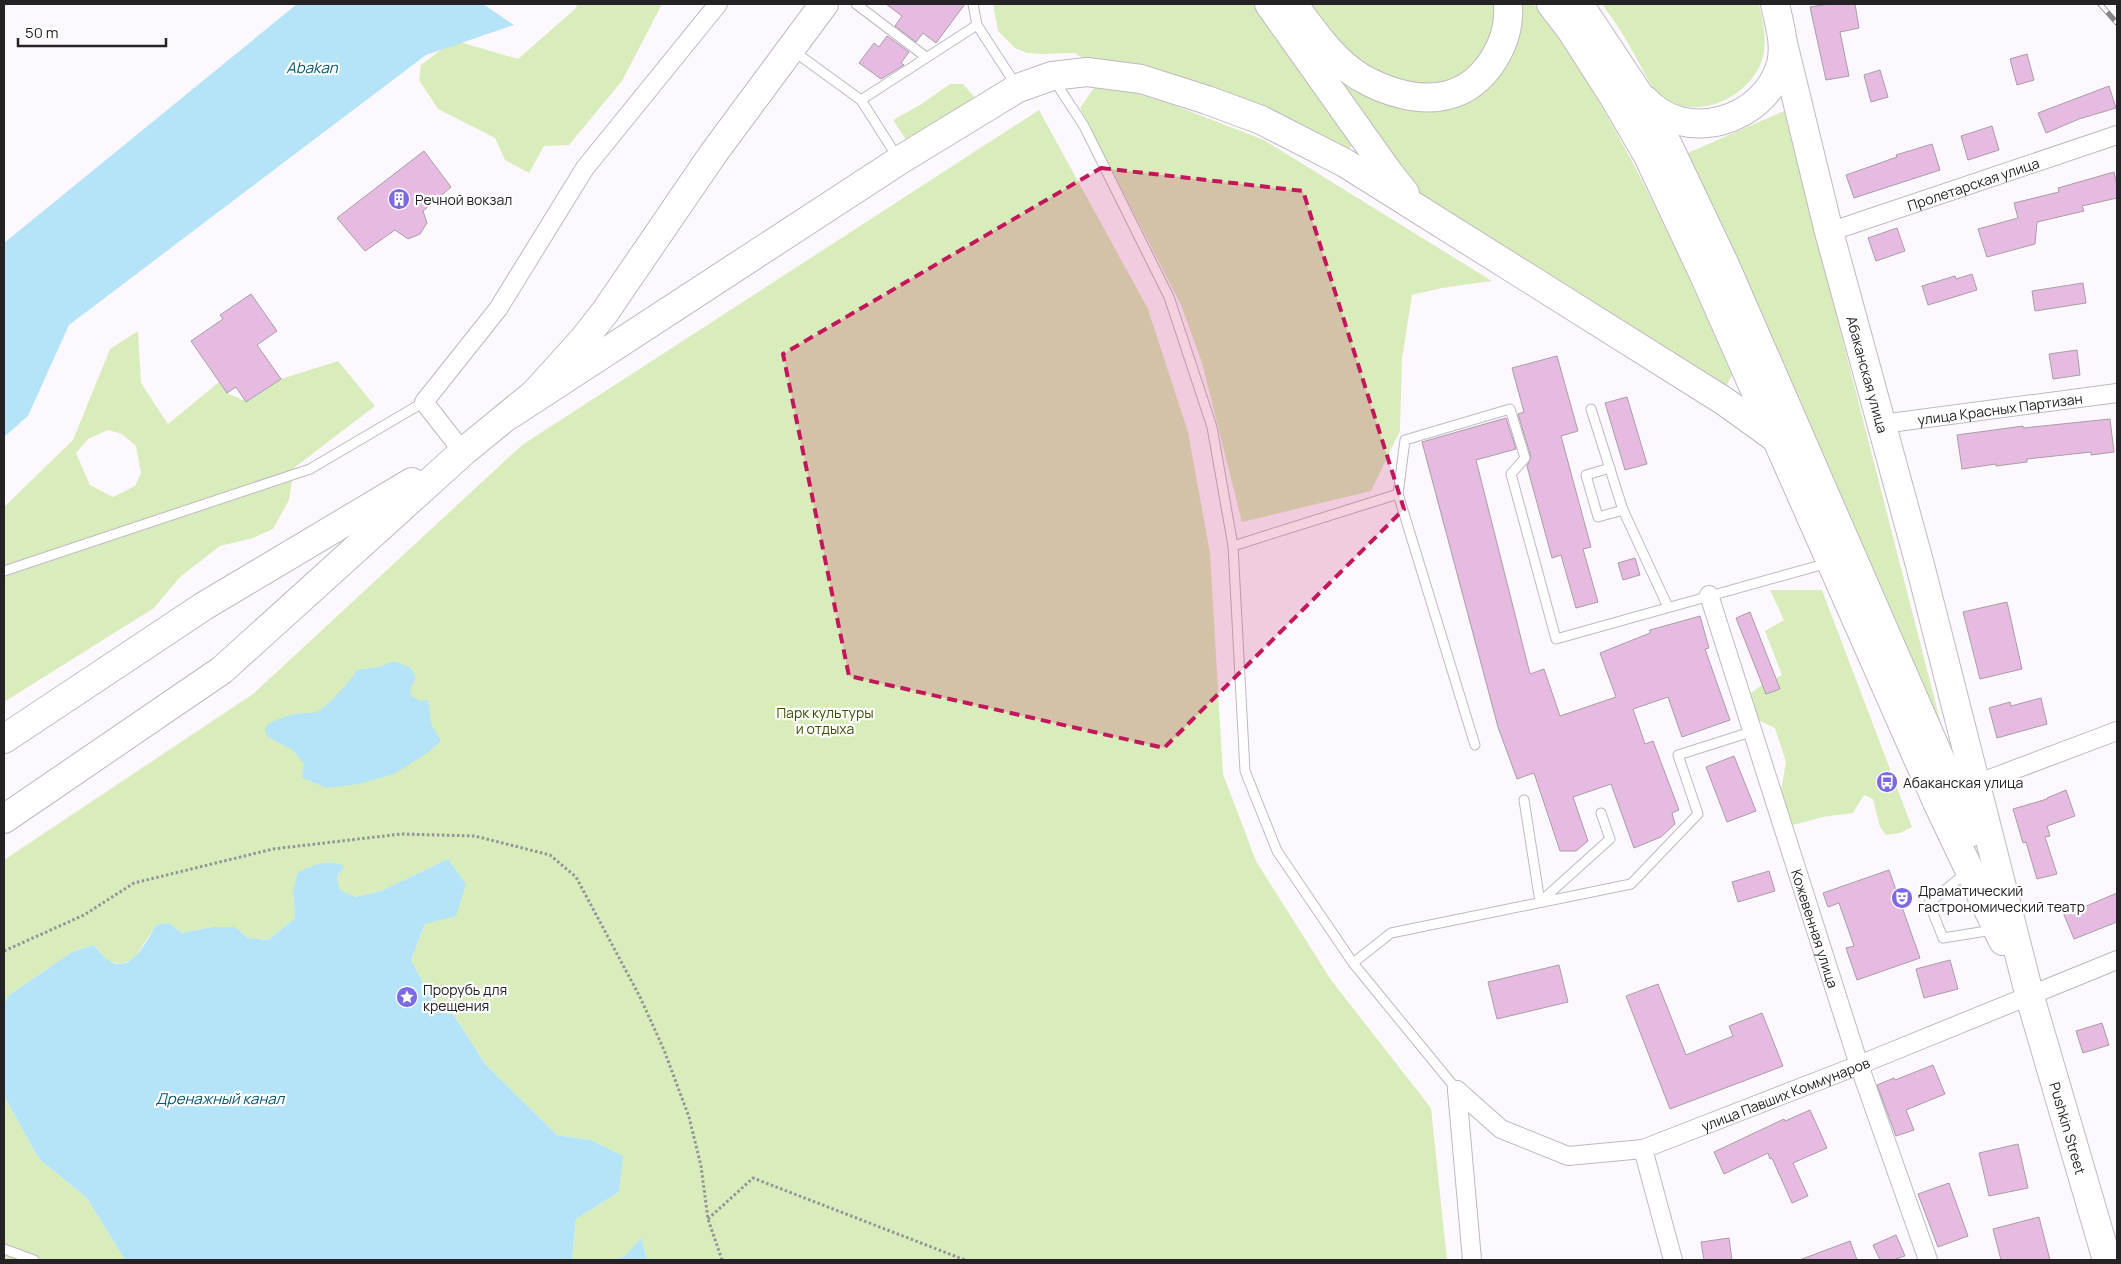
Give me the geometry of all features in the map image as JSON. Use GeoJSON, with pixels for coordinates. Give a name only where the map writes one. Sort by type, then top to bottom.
{"type":"FeatureCollection","features":[{"type":"Feature","properties":{"kind":"main road"},"geometry":{"type":"LineString","coordinates":[[511,414],[559,368],[594,326],[713,154],[824,4]]}},
{"type":"Feature","properties":{"kind":"main road"},"geometry":{"type":"LineString","coordinates":[[1269,4],[1388,173],[1418,206],[1437,221]]}},
{"type":"Feature","properties":{"kind":"main road"},"geometry":{"type":"LineString","coordinates":[[1293,4],[1335,56],[1360,76],[1389,90],[1420,97],[1434,97],[1447,96],[1460,90],[1483,73],[1492,62],[1505,39],[1508,26],[1508,4]]}},
{"type":"Feature","properties":{"kind":"main road"},"geometry":{"type":"LineString","coordinates":[[1551,4],[1571,30],[1648,156],[1704,275],[1937,802],[2030,997]]}},
{"type":"Feature","properties":{"kind":"main road"},"geometry":{"type":"LineString","coordinates":[[1579,4],[1636,90],[1668,145],[1725,265],[1951,785],[2030,997]]}},
{"type":"Feature","properties":{"kind":"main road","name":"Абаканская улица"},"geometry":{"type":"LineString","coordinates":[[1775,4],[1783,43],[1820,186],[1829,232],[1882,424],[2030,997]]}},
{"type":"Feature","properties":{"kind":"main road"},"geometry":{"type":"LineString","coordinates":[[1636,90],[1661,114],[1674,120],[1688,124],[1704,124],[1732,118],[1756,103],[1770,87],[1781,63],[1783,43]]}},
{"type":"Feature","properties":{"kind":"main road"},"geometry":{"type":"LineString","coordinates":[[4,819],[222,670],[463,452],[511,414],[900,160],[1018,88],[1052,76],[1087,72],[1121,75],[1175,89],[1237,111],[1291,135],[1345,163],[1724,401],[1774,437]]}},
{"type":"Feature","properties":{"kind":"main road"},"geometry":{"type":"LineString","coordinates":[[4,739],[204,606],[463,452]]}},
{"type":"Feature","properties":{"kind":"main road","name":"Pushkin Street"},"geometry":{"type":"LineString","coordinates":[[2030,997],[2107,1260]]}},
{"type":"Feature","properties":{"kind":"street"},"geometry":{"type":"LineString","coordinates":[[463,452],[424,402],[498,309],[585,168],[718,4]]}},
{"type":"Feature","properties":{"kind":"street","name":"Пролетарская улица"},"geometry":{"type":"LineString","coordinates":[[1829,232],[2117,135]]}},
{"type":"Feature","properties":{"kind":"street","name":"улица Красных Партизан"},"geometry":{"type":"LineString","coordinates":[[1882,424],[2117,393]]}},
{"type":"Feature","properties":{"kind":"street","name":"Кожевенная улица"},"geometry":{"type":"LineString","coordinates":[[1709,596],[1860,1064],[1928,1260]]}},
{"type":"Feature","properties":{"kind":"street"},"geometry":{"type":"LineString","coordinates":[[1976,784],[2117,731]]}},
{"type":"Feature","properties":{"kind":"street","name":"улица Павших Коммунаров"},"geometry":{"type":"LineString","coordinates":[[1457,1090],[1501,1129],[1568,1156],[1643,1149],[2030,997],[2117,960]]}},
{"type":"Feature","properties":{"kind":"street"},"geometry":{"type":"LineString","coordinates":[[1457,1090],[1472,1260]]}},
{"type":"Feature","properties":{"kind":"street"},"geometry":{"type":"LineString","coordinates":[[1643,1149],[1673,1260]]}},
{"type":"Feature","properties":{"kind":"lane"},"geometry":{"type":"LineString","coordinates":[[973,4],[977,24],[1018,88]]}},
{"type":"Feature","properties":{"kind":"lane"},"geometry":{"type":"LineString","coordinates":[[862,6],[926,57]]}},
{"type":"Feature","properties":{"kind":"lane"},"geometry":{"type":"LineString","coordinates":[[861,100],[977,24]]}},
{"type":"Feature","properties":{"kind":"lane"},"geometry":{"type":"LineString","coordinates":[[790,48],[861,100],[900,160]]}},
{"type":"Feature","properties":{"kind":"lane"},"geometry":{"type":"LineString","coordinates":[[1052,76],[1084,126],[1169,297],[1212,427],[1233,546],[1245,771],[1277,851],[1354,963],[1457,1090]]}},
{"type":"Feature","properties":{"kind":"lane"},"geometry":{"type":"LineString","coordinates":[[4,571],[310,469],[424,402]]}},
{"type":"Feature","properties":{"kind":"lane"},"geometry":{"type":"LineString","coordinates":[[1475,745],[1398,494],[1405,440],[1510,409],[1525,458],[1511,474],[1556,639],[1831,562]]}},
{"type":"Feature","properties":{"kind":"lane"},"geometry":{"type":"LineString","coordinates":[[1591,409],[1623,510],[1668,607]]}},
{"type":"Feature","properties":{"kind":"lane"},"geometry":{"type":"LineString","coordinates":[[1610,468],[1586,475],[1598,517],[1623,510]]}},
{"type":"Feature","properties":{"kind":"lane"},"geometry":{"type":"LineString","coordinates":[[1233,546],[1398,494]]}},
{"type":"Feature","properties":{"kind":"lane"},"geometry":{"type":"LineString","coordinates":[[1354,963],[1391,933],[1630,884],[1698,814],[1678,754],[1754,731]]}},
{"type":"Feature","properties":{"kind":"lane"},"geometry":{"type":"LineString","coordinates":[[1524,800],[1540,902]]}},
{"type":"Feature","properties":{"kind":"lane"},"geometry":{"type":"LineString","coordinates":[[1540,902],[1610,839],[1601,813]]}},
{"type":"Feature","properties":{"kind":"lane"},"geometry":{"type":"LineString","coordinates":[[1970,871],[1929,903],[1942,938],[1998,930]]}},
{"type":"Feature","properties":{"kind":"lane"},"geometry":{"type":"LineString","coordinates":[[4,1249],[34,1260]]}},
{"type":"Feature","properties":{"kind":"path"},"geometry":{"type":"LineString","coordinates":[[4,952],[84,914],[134,883],[273,849],[401,834],[475,836],[550,855],[576,877],[640,997],[656,1032],[689,1117],[701,1166],[708,1219],[722,1260]]}},
{"type":"Feature","properties":{"kind":"path"},"geometry":{"type":"LineString","coordinates":[[708,1219],[753,1178],[965,1260]]}},
{"type":"Feature","properties":{"kind":"highlighted area"},"geometry":{"type":"Polygon","coordinates":[[[1101,168],[1303,191],[1404,509],[1164,748],[849,676],[783,354],[1101,168]]]}},
{"type":"Feature","properties":{"kind":"green space"},"geometry":{"type":"Polygon","coordinates":[[[577,4],[662,4],[622,81],[569,145],[544,146],[529,173],[505,160],[495,138],[438,109],[419,80],[421,65],[453,40],[518,59],[576,8],[577,4]]]}},
{"type":"Feature","properties":{"kind":"green space"},"geometry":{"type":"Polygon","coordinates":[[[993,4],[1257,4],[1355,139],[1351,147],[1343,154],[1096,68],[1075,53],[1027,53],[1015,48],[998,31],[993,4]]]}},
{"type":"Feature","properties":{"kind":"green space"},"geometry":{"type":"Polygon","coordinates":[[[1306,4],[1498,4],[1498,24],[1476,66],[1445,85],[1405,84],[1353,59],[1306,4]]]}},
{"type":"Feature","properties":{"kind":"green space"},"geometry":{"type":"Polygon","coordinates":[[[1519,4],[1534,4],[1565,47],[1619,137],[1644,184],[1689,278],[1732,375],[1724,391],[1429,201],[1415,189],[1322,55],[1365,91],[1494,81],[1507,62],[1514,45],[1519,4]]]}},
{"type":"Feature","properties":{"kind":"green space"},"geometry":{"type":"Polygon","coordinates":[[[1602,4],[1759,4],[1765,39],[1762,60],[1755,74],[1745,86],[1732,96],[1718,103],[1703,107],[1687,107],[1672,103],[1659,94],[1651,85],[1626,39],[1602,4]]]}},
{"type":"Feature","properties":{"kind":"green space"},"geometry":{"type":"Polygon","coordinates":[[[1098,82],[1171,104],[1264,140],[1492,281],[1442,288],[1412,295],[1402,359],[1400,431],[1371,491],[1242,522],[1202,363],[1181,305],[1080,108],[1098,82]]]}},
{"type":"Feature","properties":{"kind":"green space"},"geometry":{"type":"Polygon","coordinates":[[[950,84],[963,84],[976,99],[911,136],[907,141],[893,120],[920,105],[950,84]]]}},
{"type":"Feature","properties":{"kind":"green space","name":"Парк культуры и отдыха"},"geometry":{"type":"Polygon","coordinates":[[[1039,110],[1148,309],[1188,432],[1210,553],[1223,774],[1256,861],[1331,980],[1431,1108],[1447,1260],[647,1260],[641,1239],[624,1257],[610,1260],[572,1260],[576,1219],[619,1192],[591,1140],[557,1135],[486,1065],[455,1017],[430,997],[411,960],[448,859],[381,891],[355,897],[340,891],[337,877],[343,867],[293,890],[295,918],[268,940],[248,938],[235,927],[212,927],[182,933],[169,923],[156,925],[134,959],[121,964],[108,961],[94,945],[72,952],[9,995],[4,1004],[4,860],[253,694],[522,445],[1039,110]]]}},
{"type":"Feature","properties":{"kind":"green space"},"geometry":{"type":"Polygon","coordinates":[[[1784,111],[1944,736],[1683,155],[1784,111]]]}},
{"type":"Feature","properties":{"kind":"green space"},"geometry":{"type":"Polygon","coordinates":[[[138,331],[141,383],[168,424],[219,382],[227,393],[247,402],[281,379],[338,361],[375,406],[294,468],[289,500],[273,529],[253,538],[220,546],[180,577],[154,608],[4,702],[4,507],[73,440],[110,349],[138,331]],[[108,430],[88,439],[76,453],[90,485],[113,497],[135,486],[141,473],[136,446],[122,434],[108,430]]]}},
{"type":"Feature","properties":{"kind":"green space"},"geometry":{"type":"Polygon","coordinates":[[[1770,590],[1822,590],[1912,827],[1900,833],[1886,835],[1880,827],[1873,799],[1864,795],[1853,813],[1823,817],[1789,826],[1779,801],[1786,762],[1775,728],[1755,719],[1749,694],[1782,675],[1765,631],[1784,620],[1770,590]]]}},
{"type":"Feature","properties":{"kind":"green space"},"geometry":{"type":"Polygon","coordinates":[[[4,1096],[39,1159],[87,1198],[125,1260],[4,1260],[4,1096]]]}},
{"type":"Feature","properties":{"kind":"water","name":"Abakan"},"geometry":{"type":"Polygon","coordinates":[[[297,4],[483,4],[514,25],[426,55],[69,325],[28,416],[4,437],[4,243],[297,4]]]}},
{"type":"Feature","properties":{"kind":"water"},"geometry":{"type":"Polygon","coordinates":[[[394,661],[411,668],[416,678],[411,687],[410,695],[420,701],[428,700],[431,724],[441,741],[426,754],[394,774],[359,784],[327,788],[302,778],[304,764],[294,751],[268,737],[265,731],[267,725],[285,717],[320,710],[332,700],[357,670],[379,667],[394,661]]]}},
{"type":"Feature","properties":{"kind":"water","name":"Дренажный канал"},"geometry":{"type":"Polygon","coordinates":[[[448,859],[466,884],[456,916],[425,924],[411,960],[430,996],[455,1017],[486,1065],[557,1135],[591,1140],[623,1156],[619,1192],[576,1219],[572,1260],[125,1260],[87,1198],[39,1159],[4,1096],[4,1004],[9,995],[72,952],[94,945],[102,955],[116,964],[131,960],[143,947],[156,925],[169,923],[182,933],[212,927],[235,927],[248,938],[268,940],[295,918],[293,890],[298,872],[315,865],[332,863],[344,866],[337,877],[340,890],[355,897],[381,891],[448,859]]]}},
{"type":"Feature","properties":{"kind":"water"},"geometry":{"type":"Polygon","coordinates":[[[641,1238],[647,1260],[610,1260],[624,1257],[641,1238]]]}},
{"type":"Feature","properties":{"kind":"building"},"geometry":{"type":"Polygon","coordinates":[[[886,4],[965,4],[936,43],[923,33],[916,42],[895,26],[902,16],[886,4]]]}},
{"type":"Feature","properties":{"kind":"building"},"geometry":{"type":"Polygon","coordinates":[[[1829,4],[1855,4],[1859,28],[1840,32],[1849,76],[1826,80],[1810,7],[1829,4]]]}},
{"type":"Feature","properties":{"kind":"building"},"geometry":{"type":"Polygon","coordinates":[[[887,36],[909,52],[901,63],[904,65],[881,79],[859,63],[874,43],[879,47],[887,36]]]}},
{"type":"Feature","properties":{"kind":"building"},"geometry":{"type":"Polygon","coordinates":[[[2027,54],[2034,80],[2017,85],[2010,59],[2027,54]]]}},
{"type":"Feature","properties":{"kind":"building"},"geometry":{"type":"Polygon","coordinates":[[[1880,70],[1888,97],[1871,102],[1864,75],[1880,70]]]}},
{"type":"Feature","properties":{"kind":"building"},"geometry":{"type":"Polygon","coordinates":[[[2109,86],[2116,108],[2079,119],[2046,133],[2038,113],[2109,86]]]}},
{"type":"Feature","properties":{"kind":"building"},"geometry":{"type":"Polygon","coordinates":[[[1992,126],[1999,150],[1968,160],[1961,136],[1992,126]]]}},
{"type":"Feature","properties":{"kind":"building"},"geometry":{"type":"Polygon","coordinates":[[[1932,144],[1940,170],[1854,198],[1846,175],[1897,157],[1896,155],[1932,144]]]}},
{"type":"Feature","properties":{"kind":"building","name":"Речной вокзал"},"geometry":{"type":"Polygon","coordinates":[[[424,151],[451,187],[423,211],[427,223],[420,234],[408,239],[395,230],[365,251],[337,218],[424,151]]]}},
{"type":"Feature","properties":{"kind":"building"},"geometry":{"type":"Polygon","coordinates":[[[2114,172],[2117,198],[2082,206],[2084,211],[2037,222],[2035,244],[1987,257],[1978,229],[2018,218],[2014,203],[2059,192],[2058,188],[2114,172]]]}},
{"type":"Feature","properties":{"kind":"building"},"geometry":{"type":"Polygon","coordinates":[[[1897,228],[1905,251],[1876,261],[1868,238],[1897,228]]]}},
{"type":"Feature","properties":{"kind":"building"},"geometry":{"type":"Polygon","coordinates":[[[1972,274],[1977,290],[1928,305],[1922,286],[1955,276],[1956,279],[1972,274]]]}},
{"type":"Feature","properties":{"kind":"building"},"geometry":{"type":"Polygon","coordinates":[[[2083,283],[2086,303],[2035,311],[2032,291],[2083,283]]]}},
{"type":"Feature","properties":{"kind":"building"},"geometry":{"type":"Polygon","coordinates":[[[251,294],[277,331],[257,345],[281,379],[246,402],[236,387],[227,393],[191,341],[223,319],[220,315],[251,294]]]}},
{"type":"Feature","properties":{"kind":"building"},"geometry":{"type":"Polygon","coordinates":[[[2077,350],[2080,375],[2053,379],[2049,354],[2077,350]]]}},
{"type":"Feature","properties":{"kind":"building"},"geometry":{"type":"Polygon","coordinates":[[[1557,356],[1578,431],[1561,436],[1591,547],[1583,549],[1598,602],[1576,608],[1561,555],[1552,558],[1527,466],[1531,457],[1518,414],[1524,412],[1512,368],[1557,356]]]}},
{"type":"Feature","properties":{"kind":"building"},"geometry":{"type":"Polygon","coordinates":[[[1627,397],[1647,464],[1625,470],[1605,403],[1627,397]]]}},
{"type":"Feature","properties":{"kind":"building"},"geometry":{"type":"Polygon","coordinates":[[[1506,418],[1516,449],[1476,460],[1530,674],[1544,669],[1560,716],[1616,697],[1600,653],[1650,633],[1650,630],[1700,616],[1709,648],[1705,649],[1730,720],[1682,737],[1668,697],[1633,709],[1645,744],[1653,741],[1679,810],[1672,813],[1675,824],[1661,837],[1634,848],[1611,784],[1573,797],[1588,841],[1576,851],[1560,851],[1534,773],[1517,779],[1498,727],[1422,442],[1506,418]]]}},
{"type":"Feature","properties":{"kind":"building"},"geometry":{"type":"Polygon","coordinates":[[[2110,419],[2114,452],[2091,455],[2091,452],[2027,459],[2027,462],[1962,469],[1957,435],[2023,426],[2023,428],[2110,419]]]}},
{"type":"Feature","properties":{"kind":"building"},"geometry":{"type":"Polygon","coordinates":[[[1635,558],[1640,575],[1623,580],[1618,563],[1635,558]]]}},
{"type":"Feature","properties":{"kind":"building"},"geometry":{"type":"Polygon","coordinates":[[[2007,602],[2022,669],[1980,679],[1963,612],[2007,602]]]}},
{"type":"Feature","properties":{"kind":"building"},"geometry":{"type":"Polygon","coordinates":[[[1750,612],[1780,689],[1766,694],[1736,618],[1750,612]]]}},
{"type":"Feature","properties":{"kind":"building"},"geometry":{"type":"Polygon","coordinates":[[[2041,698],[2047,724],[1997,738],[1989,708],[2010,702],[2011,706],[2041,698]]]}},
{"type":"Feature","properties":{"kind":"building"},"geometry":{"type":"Polygon","coordinates":[[[1734,756],[1756,811],[1727,822],[1706,767],[1734,756]]]}},
{"type":"Feature","properties":{"kind":"building"},"geometry":{"type":"Polygon","coordinates":[[[2066,790],[2075,816],[2047,826],[2050,836],[2045,837],[2057,874],[2037,879],[2026,842],[2023,843],[2013,809],[2047,799],[2066,790]]]}},
{"type":"Feature","properties":{"kind":"building"},"geometry":{"type":"Polygon","coordinates":[[[1889,870],[1920,958],[1857,980],[1846,948],[1854,946],[1839,903],[1828,907],[1823,893],[1889,870]]]}},
{"type":"Feature","properties":{"kind":"building"},"geometry":{"type":"Polygon","coordinates":[[[1769,871],[1775,891],[1738,902],[1732,882],[1769,871]]]}},
{"type":"Feature","properties":{"kind":"building"},"geometry":{"type":"Polygon","coordinates":[[[2117,893],[2117,922],[2074,939],[2062,910],[2082,902],[2084,907],[2117,893]]]}},
{"type":"Feature","properties":{"kind":"building"},"geometry":{"type":"Polygon","coordinates":[[[1950,960],[1958,989],[1924,998],[1916,969],[1950,960]]]}},
{"type":"Feature","properties":{"kind":"building"},"geometry":{"type":"Polygon","coordinates":[[[1559,965],[1568,1002],[1497,1019],[1488,982],[1559,965]]]}},
{"type":"Feature","properties":{"kind":"building"},"geometry":{"type":"Polygon","coordinates":[[[1658,984],[1686,1055],[1733,1036],[1729,1026],[1762,1013],[1783,1066],[1670,1109],[1626,996],[1658,984]]]}},
{"type":"Feature","properties":{"kind":"building"},"geometry":{"type":"Polygon","coordinates":[[[2102,1023],[2109,1045],[2083,1053],[2076,1031],[2102,1023]]]}},
{"type":"Feature","properties":{"kind":"building"},"geometry":{"type":"Polygon","coordinates":[[[1933,1065],[1945,1094],[1906,1110],[1914,1130],[1896,1136],[1877,1085],[1933,1065]]]}},
{"type":"Feature","properties":{"kind":"building"},"geometry":{"type":"Polygon","coordinates":[[[1810,1110],[1827,1148],[1793,1163],[1808,1196],[1792,1203],[1768,1153],[1724,1174],[1714,1152],[1784,1119],[1785,1121],[1810,1110]]]}},
{"type":"Feature","properties":{"kind":"building"},"geometry":{"type":"Polygon","coordinates":[[[2018,1144],[2028,1188],[1989,1196],[1979,1153],[2018,1144]]]}},
{"type":"Feature","properties":{"kind":"building"},"geometry":{"type":"Polygon","coordinates":[[[1949,1183],[1968,1236],[1938,1247],[1918,1194],[1949,1183]]]}},
{"type":"Feature","properties":{"kind":"building"},"geometry":{"type":"Polygon","coordinates":[[[2039,1217],[2050,1260],[2001,1260],[1993,1229],[2039,1217]]]}},
{"type":"Feature","properties":{"kind":"building"},"geometry":{"type":"Polygon","coordinates":[[[1896,1235],[1905,1256],[1893,1260],[1880,1260],[1873,1245],[1896,1235]]]}},
{"type":"Feature","properties":{"kind":"building"},"geometry":{"type":"Polygon","coordinates":[[[1729,1238],[1732,1260],[1704,1260],[1701,1242],[1729,1238]]]}},
{"type":"Feature","properties":{"kind":"building"},"geometry":{"type":"Polygon","coordinates":[[[1850,1241],[1857,1260],[1802,1260],[1802,1259],[1850,1241]]]}},
{"type":"Feature","properties":{"kind":"railway"},"geometry":{"type":"LineString","coordinates":[[2100,4],[2117,23]]}},
{"type":"Feature","properties":{"kind":"place","name":"Речной вокзал"},"geometry":{"type":"Point","coordinates":[399,199]}},
{"type":"Feature","properties":{"kind":"place","name":"Абаканская улица"},"geometry":{"type":"Point","coordinates":[1887,782]}},
{"type":"Feature","properties":{"kind":"place","name":"Драматический гастрономический театр"},"geometry":{"type":"Point","coordinates":[1902,898]}},
{"type":"Feature","properties":{"kind":"place","name":"Прорубь для крещения"},"geometry":{"type":"Point","coordinates":[407,997]}}]}
